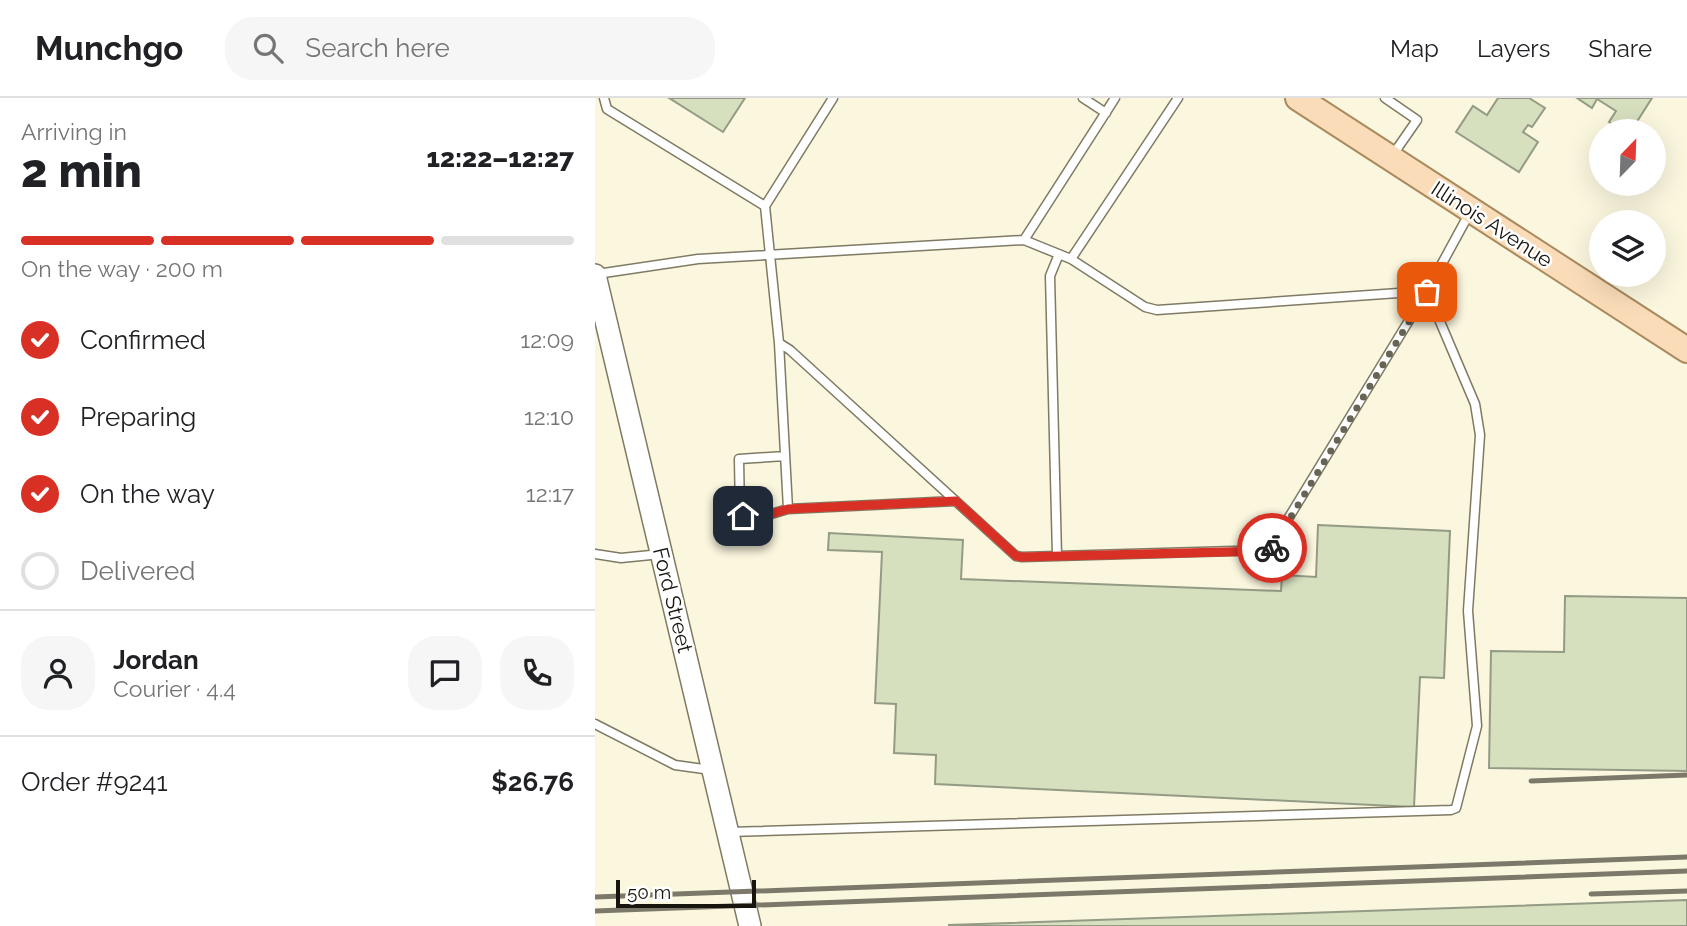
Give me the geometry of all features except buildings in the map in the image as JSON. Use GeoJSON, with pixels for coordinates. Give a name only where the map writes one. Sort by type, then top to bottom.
{"type":"FeatureCollection","features":[{"type":"Feature","properties":{"kind":"main road","name":"Illinois Avenue"},"geometry":{"type":"LineString","coordinates":[[1297,98],[1687,350]]}},
{"type":"Feature","properties":{"kind":"main road","name":"Ford Street"},"geometry":{"type":"LineString","coordinates":[[595,275],[750,926]]}},
{"type":"Feature","properties":{"kind":"lane"},"geometry":{"type":"LineString","coordinates":[[604,98],[607,108],[765,206]]}},
{"type":"Feature","properties":{"kind":"lane"},"geometry":{"type":"LineString","coordinates":[[788,509],[779,344],[768,257],[765,206],[834,98]]}},
{"type":"Feature","properties":{"kind":"lane"},"geometry":{"type":"LineString","coordinates":[[1083,98],[1106,113]]}},
{"type":"Feature","properties":{"kind":"lane"},"geometry":{"type":"LineString","coordinates":[[1024,240],[1115,98]]}},
{"type":"Feature","properties":{"kind":"lane"},"geometry":{"type":"LineString","coordinates":[[1071,259],[1178,98]]}},
{"type":"Feature","properties":{"kind":"lane"},"geometry":{"type":"LineString","coordinates":[[1385,98],[1417,120],[1390,159]]}},
{"type":"Feature","properties":{"kind":"lane"},"geometry":{"type":"LineString","coordinates":[[779,344],[790,350],[1016,556],[1269,550],[1427,292],[1471,210]]}},
{"type":"Feature","properties":{"kind":"lane"},"geometry":{"type":"LineString","coordinates":[[595,275],[698,259],[1024,240],[1071,259],[1145,307],[1157,310],[1427,292]]}},
{"type":"Feature","properties":{"kind":"lane"},"geometry":{"type":"LineString","coordinates":[[1058,556],[1050,276],[1059,254]]}},
{"type":"Feature","properties":{"kind":"lane"},"geometry":{"type":"LineString","coordinates":[[728,832],[1313,815],[1456,808],[1477,726],[1468,611],[1480,435],[1475,404],[1427,292]]}},
{"type":"Feature","properties":{"kind":"lane"},"geometry":{"type":"LineString","coordinates":[[785,456],[739,459],[740,513],[747,517],[761,517],[788,509],[956,501]]}},
{"type":"Feature","properties":{"kind":"lane"},"geometry":{"type":"LineString","coordinates":[[595,554],[621,558],[662,554]]}},
{"type":"Feature","properties":{"kind":"lane"},"geometry":{"type":"LineString","coordinates":[[595,724],[683,769],[714,770]]}},
{"type":"Feature","properties":{"kind":"railway"},"geometry":{"type":"LineString","coordinates":[[1531,781],[1687,775]]}},
{"type":"Feature","properties":{"kind":"railway"},"geometry":{"type":"LineString","coordinates":[[595,897],[1687,857]]}},
{"type":"Feature","properties":{"kind":"railway"},"geometry":{"type":"LineString","coordinates":[[595,911],[1687,871]]}},
{"type":"Feature","properties":{"kind":"railway"},"geometry":{"type":"LineString","coordinates":[[1591,894],[1687,891]]}},
{"type":"Feature","properties":{"kind":"way so far"},"geometry":{"type":"LineString","coordinates":[[1272,548],[1427,292]]}},
{"type":"Feature","properties":{"kind":"route"},"geometry":{"type":"LineString","coordinates":[[743,516],[775,515],[788,509],[956,501],[1016,556],[1022,557],[1263,551],[1272,548]]}}]}
